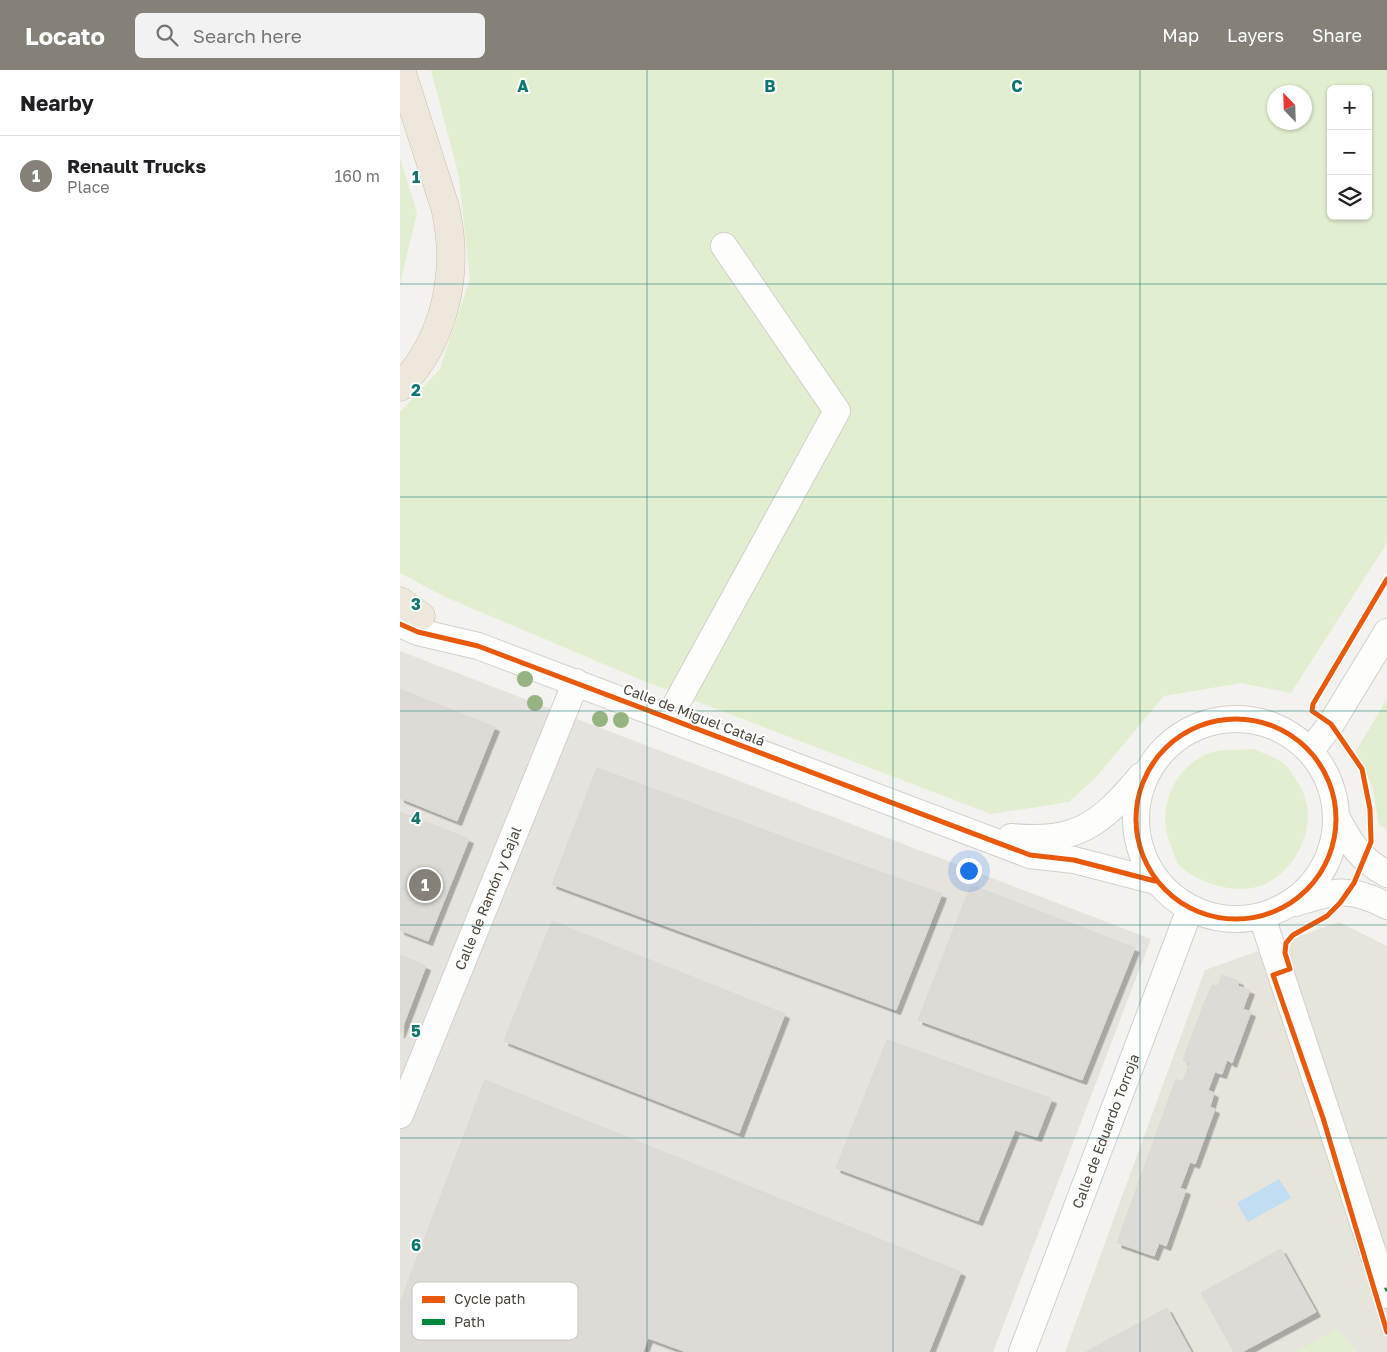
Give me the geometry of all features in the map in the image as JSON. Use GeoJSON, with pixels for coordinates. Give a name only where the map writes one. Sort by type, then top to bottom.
{"type":"FeatureCollection","features":[{"type":"Feature","properties":{"kind":"highway"},"geometry":{"type":"LineString","coordinates":[[400,70],[445,207],[449,223],[451,261],[447,299],[434,337],[416,368],[400,387]]}},
{"type":"Feature","properties":{"kind":"street"},"geometry":{"type":"LineString","coordinates":[[669,718],[837,411],[724,246]]}},
{"type":"Feature","properties":{"kind":"street","name":"Calle de Miguel Catalá"},"geometry":{"type":"LineString","coordinates":[[405,612],[478,646],[1030,855],[1081,861],[1155,880]]}},
{"type":"Feature","properties":{"kind":"street"},"geometry":{"type":"LineString","coordinates":[[1311,750],[1331,724],[1387,632]]}},
{"type":"Feature","properties":{"kind":"street","name":"Calle de Ramón y Cajal"},"geometry":{"type":"LineString","coordinates":[[400,1115],[576,682]]}},
{"type":"Feature","properties":{"kind":"street"},"geometry":{"type":"LineString","coordinates":[[978,835],[1042,839],[1079,831],[1114,808],[1173,740],[1203,724],[1239,718],[1275,725],[1311,750],[1332,786],[1338,820],[1352,847],[1376,868],[1387,874]]}},
{"type":"Feature","properties":{"kind":"street"},"geometry":{"type":"LineString","coordinates":[[1156,758],[1140,786],[1135,818],[1140,852],[1155,880],[1172,898],[1190,909],[1230,920],[1262,917],[1292,904],[1331,892],[1348,891],[1360,893],[1387,906]]}},
{"type":"Feature","properties":{"kind":"street"},"geometry":{"type":"LineString","coordinates":[[1292,904],[1310,889],[1326,866],[1338,820]]}},
{"type":"Feature","properties":{"kind":"street","name":"Calle de Eduardo Torroja"},"geometry":{"type":"LineString","coordinates":[[1022,1352],[1190,909]]}},
{"type":"Feature","properties":{"kind":"street"},"geometry":{"type":"LineString","coordinates":[[1262,917],[1386,1291]]}},
{"type":"Feature","properties":{"kind":"shaded area"},"geometry":{"type":"Polygon","coordinates":[[[400,651],[1151,939],[993,1352],[400,1352],[400,651]]]}},
{"type":"Feature","properties":{"kind":"shaded area"},"geometry":{"type":"Polygon","coordinates":[[[1339,922],[1387,946],[1387,1352],[1065,1352],[1205,970],[1339,922]]]}},
{"type":"Feature","properties":{"kind":"green space"},"geometry":{"type":"Polygon","coordinates":[[[431,70],[1387,70],[1387,543],[1291,693],[1241,683],[1164,696],[1097,776],[1069,802],[991,814],[646,682],[443,596],[400,573],[400,412],[440,369],[470,279],[459,177],[431,70]]]}},
{"type":"Feature","properties":{"kind":"green space"},"geometry":{"type":"Polygon","coordinates":[[[400,158],[417,213],[400,284],[400,158]]]}},
{"type":"Feature","properties":{"kind":"green space"},"geometry":{"type":"Polygon","coordinates":[[[1387,699],[1387,829],[1379,825],[1373,789],[1356,751],[1387,699]]]}},
{"type":"Feature","properties":{"kind":"green space"},"geometry":{"type":"Polygon","coordinates":[[[1255,749],[1282,762],[1287,766],[1298,783],[1305,797],[1308,812],[1303,842],[1286,869],[1274,879],[1260,886],[1240,889],[1208,883],[1189,873],[1178,863],[1166,830],[1165,815],[1168,801],[1173,787],[1181,775],[1191,764],[1203,756],[1221,750],[1255,749]]]}},
{"type":"Feature","properties":{"kind":"green space"},"geometry":{"type":"Polygon","coordinates":[[[1337,1329],[1358,1352],[1295,1352],[1337,1329]]]}},
{"type":"Feature","properties":{"kind":"water"},"geometry":{"type":"Polygon","coordinates":[[[1279,1179],[1291,1198],[1248,1222],[1237,1203],[1279,1179]]]}},
{"type":"Feature","properties":{"kind":"building"},"geometry":{"type":"Polygon","coordinates":[[[400,689],[495,727],[457,821],[400,798],[400,689]]]}},
{"type":"Feature","properties":{"kind":"building"},"geometry":{"type":"Polygon","coordinates":[[[597,768],[791,840],[748,956],[552,884],[597,768]]]}},
{"type":"Feature","properties":{"kind":"building"},"geometry":{"type":"Polygon","coordinates":[[[400,812],[469,839],[428,941],[400,930],[400,812]]]}},
{"type":"Feature","properties":{"kind":"building"},"geometry":{"type":"Polygon","coordinates":[[[791,840],[942,894],[896,1010],[748,956],[791,840]]]}},
{"type":"Feature","properties":{"kind":"building"},"geometry":{"type":"Polygon","coordinates":[[[971,885],[1135,948],[1082,1080],[918,1020],[971,885]]]}},
{"type":"Feature","properties":{"kind":"building"},"geometry":{"type":"Polygon","coordinates":[[[552,921],[785,1014],[739,1133],[504,1041],[552,921]]]}},
{"type":"Feature","properties":{"kind":"building"},"geometry":{"type":"Polygon","coordinates":[[[400,955],[426,966],[400,1034],[400,955]]]}},
{"type":"Feature","properties":{"kind":"building"},"geometry":{"type":"Polygon","coordinates":[[[1222,975],[1239,981],[1238,986],[1250,990],[1243,1009],[1251,1012],[1232,1063],[1227,1060],[1222,1074],[1215,1072],[1208,1090],[1214,1093],[1210,1107],[1215,1109],[1195,1164],[1190,1162],[1180,1188],[1186,1190],[1166,1246],[1159,1243],[1154,1256],[1117,1243],[1176,1079],[1183,1082],[1189,1063],[1183,1060],[1205,1001],[1212,985],[1218,986],[1222,975]]]}},
{"type":"Feature","properties":{"kind":"building"},"geometry":{"type":"Polygon","coordinates":[[[887,1040],[1052,1099],[1037,1137],[1015,1130],[978,1221],[836,1168],[887,1040]]]}},
{"type":"Feature","properties":{"kind":"building"},"geometry":{"type":"Polygon","coordinates":[[[485,1080],[961,1272],[929,1352],[686,1352],[648,1338],[643,1352],[400,1352],[400,1303],[485,1080]]]}},
{"type":"Feature","properties":{"kind":"building"},"geometry":{"type":"Polygon","coordinates":[[[1281,1249],[1316,1312],[1242,1352],[1234,1352],[1201,1293],[1281,1249]]]}},
{"type":"Feature","properties":{"kind":"building"},"geometry":{"type":"Polygon","coordinates":[[[1167,1308],[1191,1352],[1086,1352],[1167,1308]]]}},
{"type":"Feature","properties":{"kind":"cycle path"},"geometry":{"type":"LineString","coordinates":[[1387,579],[1313,704],[1312,711],[1331,724],[1362,769],[1370,809],[1371,842],[1354,883],[1340,903],[1327,916],[1293,935],[1286,943],[1285,953],[1290,969],[1273,975],[1323,1118],[1387,1332]]}},
{"type":"Feature","properties":{"kind":"cycle path"},"geometry":{"type":"LineString","coordinates":[[400,624],[418,632],[478,646],[1030,855],[1074,860],[1155,881]]}},
{"type":"Feature","properties":{"kind":"cycle path"},"geometry":{"type":"LineString","coordinates":[[1226,719],[1246,719],[1274,726],[1300,741],[1314,755],[1329,781],[1336,809],[1336,819],[1336,829],[1329,857],[1314,883],[1300,897],[1265,915],[1246,919],[1226,919],[1198,912],[1172,897],[1158,883],[1140,848],[1136,829],[1136,809],[1143,781],[1158,755],[1172,741],[1207,723],[1226,719]]}},
{"type":"Feature","properties":{"kind":"place","name":"Renault Trucks"},"geometry":{"type":"Point","coordinates":[425,885]}}]}
